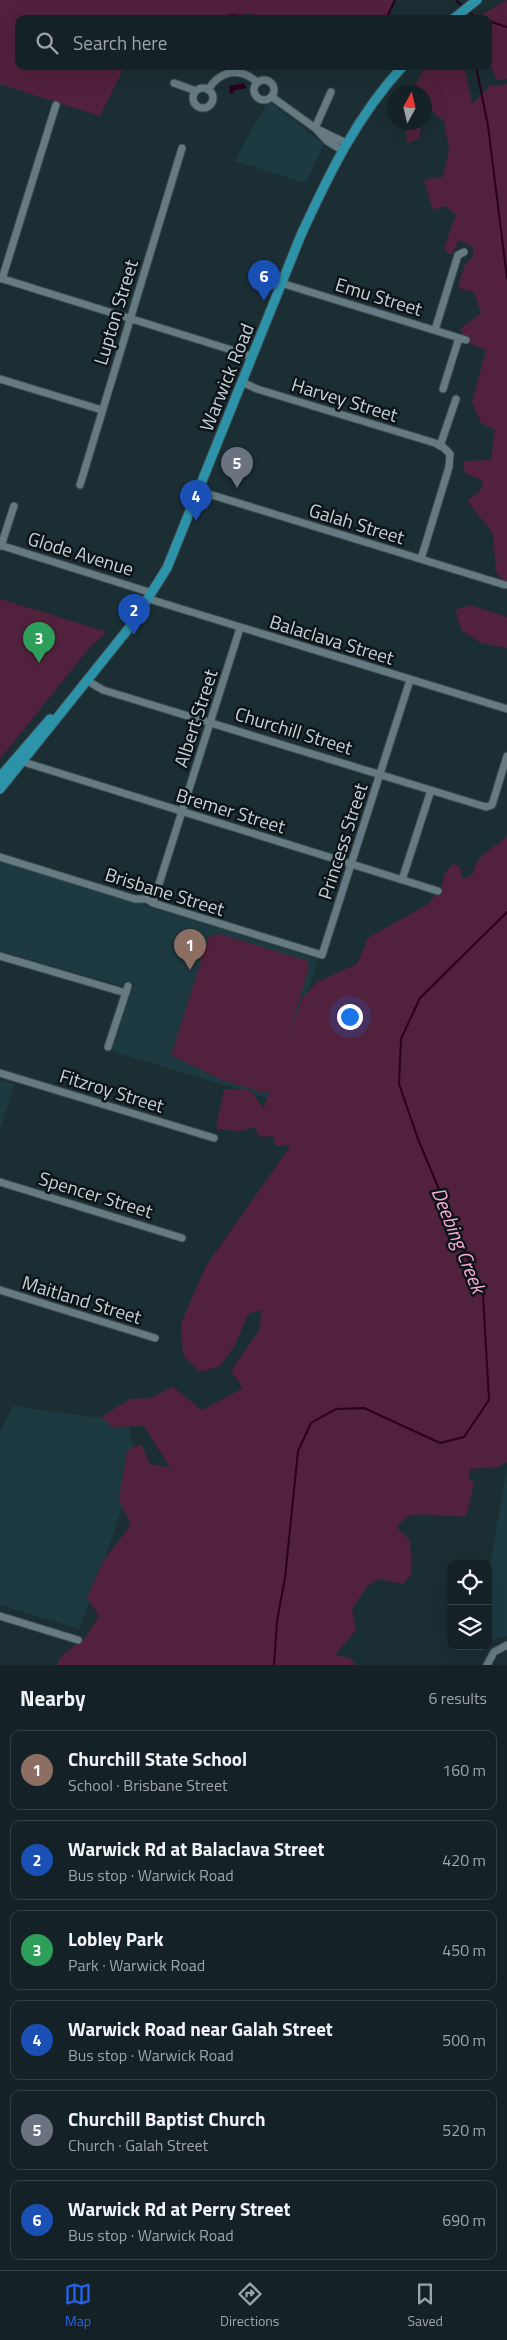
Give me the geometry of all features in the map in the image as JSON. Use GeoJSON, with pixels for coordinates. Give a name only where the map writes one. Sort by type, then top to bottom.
{"type":"FeatureCollection","features":[{"type":"Feature","properties":{"kind":"main road"},"geometry":{"type":"LineString","coordinates":[[458,15],[477,0]]}},
{"type":"Feature","properties":{"kind":"main road","name":"Warwick Road"},"geometry":{"type":"LineString","coordinates":[[0,777],[18,760],[74,696],[128,628],[167,568],[301,235],[343,146],[378,96],[400,70]]}},
{"type":"Feature","properties":{"kind":"main road","name":"Warwick Road"},"geometry":{"type":"LineString","coordinates":[[0,789],[18,760]]}},
{"type":"Feature","properties":{"kind":"street"},"geometry":{"type":"LineString","coordinates":[[208,90],[216,79],[226,73],[244,74],[257,82],[264,80],[270,82],[274,88],[272,97]]}},
{"type":"Feature","properties":{"kind":"street"},"geometry":{"type":"LineString","coordinates":[[257,82],[253,91],[256,97],[262,101],[272,97]]}},
{"type":"Feature","properties":{"kind":"street"},"geometry":{"type":"LineString","coordinates":[[174,83],[196,91]]}},
{"type":"Feature","properties":{"kind":"street"},"geometry":{"type":"LineString","coordinates":[[202,88],[208,90],[212,99],[210,105],[203,108],[195,104],[193,97],[196,91],[202,88]]}},
{"type":"Feature","properties":{"kind":"street"},"geometry":{"type":"LineString","coordinates":[[316,128],[331,92]]}},
{"type":"Feature","properties":{"kind":"street"},"geometry":{"type":"LineString","coordinates":[[272,97],[343,146]]}},
{"type":"Feature","properties":{"kind":"street"},"geometry":{"type":"LineString","coordinates":[[56,105],[1,278],[252,356]]}},
{"type":"Feature","properties":{"kind":"street","name":"Lupton Street"},"geometry":{"type":"LineString","coordinates":[[80,485],[182,148]]}},
{"type":"Feature","properties":{"kind":"street"},"geometry":{"type":"LineString","coordinates":[[435,330],[458,254],[464,252]]}},
{"type":"Feature","properties":{"kind":"street","name":"Emu Street"},"geometry":{"type":"LineString","coordinates":[[282,283],[462,339],[443,389]]}},
{"type":"Feature","properties":{"kind":"street"},"geometry":{"type":"LineString","coordinates":[[0,379],[102,410]]}},
{"type":"Feature","properties":{"kind":"street","name":"Harvey Street"},"geometry":{"type":"LineString","coordinates":[[242,382],[257,389],[440,446]]}},
{"type":"Feature","properties":{"kind":"street"},"geometry":{"type":"LineString","coordinates":[[421,559],[450,459],[450,454],[440,446],[456,398]]}},
{"type":"Feature","properties":{"kind":"street","name":"Galah Street"},"geometry":{"type":"LineString","coordinates":[[199,491],[505,585]]}},
{"type":"Feature","properties":{"kind":"street"},"geometry":{"type":"LineString","coordinates":[[0,546],[14,506]]}},
{"type":"Feature","properties":{"kind":"street","name":"Glode Avenue"},"geometry":{"type":"LineString","coordinates":[[0,546],[150,596]]}},
{"type":"Feature","properties":{"kind":"street","name":"Balaclava Street"},"geometry":{"type":"LineString","coordinates":[[150,596],[240,628],[507,709]]}},
{"type":"Feature","properties":{"kind":"street","name":"Albert Street"},"geometry":{"type":"LineString","coordinates":[[153,903],[240,628]]}},
{"type":"Feature","properties":{"kind":"street","name":"Churchill Street"},"geometry":{"type":"LineString","coordinates":[[86,680],[103,690],[211,721],[486,807],[492,805],[507,756]]}},
{"type":"Feature","properties":{"kind":"street","name":"Princess Street"},"geometry":{"type":"LineString","coordinates":[[322,954],[410,680]]}},
{"type":"Feature","properties":{"kind":"street","name":"Bremer Street"},"geometry":{"type":"LineString","coordinates":[[18,760],[438,891]]}},
{"type":"Feature","properties":{"kind":"street"},"geometry":{"type":"LineString","coordinates":[[402,880],[431,790]]}},
{"type":"Feature","properties":{"kind":"street","name":"Brisbane Street"},"geometry":{"type":"LineString","coordinates":[[0,856],[136,899],[147,899],[153,903],[322,954]]}},
{"type":"Feature","properties":{"kind":"street"},"geometry":{"type":"LineString","coordinates":[[0,956],[127,989],[108,1048]]}},
{"type":"Feature","properties":{"kind":"street","name":"Fitzroy Street"},"geometry":{"type":"LineString","coordinates":[[0,1073],[214,1138]]}},
{"type":"Feature","properties":{"kind":"street","name":"Spencer Street"},"geometry":{"type":"LineString","coordinates":[[0,1182],[182,1238]]}},
{"type":"Feature","properties":{"kind":"street","name":"Maitland Street"},"geometry":{"type":"LineString","coordinates":[[0,1290],[155,1338]]}},
{"type":"Feature","properties":{"kind":"street"},"geometry":{"type":"LineString","coordinates":[[0,1616],[78,1640]]}},
{"type":"Feature","properties":{"kind":"street"},"geometry":{"type":"LineString","coordinates":[[487,1665],[494,1652],[507,1645]]}},
{"type":"Feature","properties":{"kind":"shaded area"},"geometry":{"type":"Polygon","coordinates":[[[0,0],[394,0],[387,15],[254,15],[249,13],[243,15],[15,15],[15,70],[123,70],[100,116],[0,84],[0,0]]]}},
{"type":"Feature","properties":{"kind":"shaded area"},"geometry":{"type":"Polygon","coordinates":[[[507,0],[507,79],[497,80],[492,68],[492,15],[481,15],[507,0]]]}},
{"type":"Feature","properties":{"kind":"shaded area"},"geometry":{"type":"Polygon","coordinates":[[[425,70],[465,70],[472,104],[490,86],[507,84],[507,584],[496,572],[493,534],[467,500],[478,493],[483,485],[482,480],[465,473],[463,461],[491,460],[495,430],[481,423],[472,402],[486,350],[469,343],[460,329],[481,313],[474,292],[458,288],[464,266],[473,256],[473,247],[461,241],[457,243],[453,254],[448,254],[444,247],[456,215],[446,206],[433,210],[424,180],[443,177],[449,149],[444,121],[432,112],[432,85],[416,85],[425,70]]]}},
{"type":"Feature","properties":{"kind":"shaded area"},"geometry":{"type":"Polygon","coordinates":[[[244,83],[246,88],[233,91],[234,93],[230,94],[229,86],[244,83]]]}},
{"type":"Feature","properties":{"kind":"shaded area"},"geometry":{"type":"Polygon","coordinates":[[[271,103],[324,144],[306,183],[234,161],[267,104],[271,103]]]}},
{"type":"Feature","properties":{"kind":"shaded area"},"geometry":{"type":"Polygon","coordinates":[[[406,130],[421,130],[419,138],[407,144],[406,130]]]}},
{"type":"Feature","properties":{"kind":"shaded area"},"geometry":{"type":"Polygon","coordinates":[[[0,599],[107,632],[90,647],[0,759],[0,599]]]}},
{"type":"Feature","properties":{"kind":"shaded area"},"geometry":{"type":"Polygon","coordinates":[[[470,605],[507,617],[507,648],[481,643],[462,631],[455,610],[470,605]]]}},
{"type":"Feature","properties":{"kind":"shaded area"},"geometry":{"type":"Polygon","coordinates":[[[507,834],[507,1462],[498,1467],[470,1469],[468,1476],[474,1484],[466,1516],[414,1515],[407,1517],[396,1527],[410,1540],[412,1573],[403,1584],[379,1579],[367,1586],[352,1609],[356,1630],[335,1655],[350,1658],[356,1665],[57,1665],[61,1656],[85,1638],[99,1616],[87,1598],[103,1561],[131,1525],[119,1500],[127,1450],[141,1444],[150,1464],[170,1468],[144,1426],[112,1427],[101,1417],[130,1399],[150,1398],[173,1387],[202,1410],[243,1388],[231,1371],[260,1329],[261,1310],[248,1314],[235,1345],[220,1366],[200,1372],[183,1355],[181,1323],[206,1266],[291,1145],[276,1146],[273,1136],[259,1137],[255,1127],[240,1131],[216,1129],[224,1089],[250,1090],[264,1108],[270,1090],[265,1093],[222,1080],[171,1055],[209,936],[220,934],[308,961],[309,967],[287,1040],[302,998],[317,982],[357,964],[368,938],[428,904],[441,888],[445,873],[453,864],[460,867],[462,878],[473,874],[479,859],[507,834]]]}},
{"type":"Feature","properties":{"kind":"shaded area"},"geometry":{"type":"Polygon","coordinates":[[[0,861],[318,959],[273,1100],[112,1051],[134,984],[124,981],[122,986],[0,951],[0,861]]]}},
{"type":"Feature","properties":{"kind":"shaded area"},"geometry":{"type":"Polygon","coordinates":[[[0,1080],[14,1084],[1,1127],[0,1127],[0,1080]]]}},
{"type":"Feature","properties":{"kind":"shaded area"},"geometry":{"type":"Polygon","coordinates":[[[13,1406],[129,1422],[133,1448],[124,1503],[80,1629],[0,1605],[0,1432],[13,1406]]]}},
{"type":"Feature","properties":{"kind":"shaded area"},"geometry":{"type":"Polygon","coordinates":[[[507,1467],[507,1636],[492,1639],[491,1560],[507,1467]]]}},
{"type":"Feature","properties":{"kind":"waterway"},"geometry":{"type":"LineString","coordinates":[[388,15],[395,0]]}},
{"type":"Feature","properties":{"kind":"waterway","name":"Deebing Creek"},"geometry":{"type":"LineString","coordinates":[[456,0],[463,7]]}},
{"type":"Feature","properties":{"kind":"waterway"},"geometry":{"type":"LineString","coordinates":[[468,12],[473,15]]}},
{"type":"Feature","properties":{"kind":"waterway"},"geometry":{"type":"LineString","coordinates":[[492,22],[507,27]]}},
{"type":"Feature","properties":{"kind":"waterway","name":"Deebing Creek"},"geometry":{"type":"LineString","coordinates":[[477,70],[488,126],[507,278]]}},
{"type":"Feature","properties":{"kind":"waterway","name":"Deebing Creek"},"geometry":{"type":"LineString","coordinates":[[274,1665],[277,1621],[285,1578],[298,1451],[311,1423],[336,1409],[364,1408],[440,1443],[464,1437],[489,1400],[483,1295],[418,1139],[399,1084],[401,1039],[420,998],[507,912]]}},
{"type":"Feature","properties":{"kind":"place","name":"Warwick Rd at Perry Street"},"geometry":{"type":"Point","coordinates":[264,301]}},
{"type":"Feature","properties":{"kind":"place","name":"Churchill Baptist Church"},"geometry":{"type":"Point","coordinates":[237,488]}},
{"type":"Feature","properties":{"kind":"place","name":"Warwick Road near Galah Street"},"geometry":{"type":"Point","coordinates":[196,521]}},
{"type":"Feature","properties":{"kind":"place","name":"Warwick Rd at Balaclava Street"},"geometry":{"type":"Point","coordinates":[134,635]}},
{"type":"Feature","properties":{"kind":"place","name":"Lobley Park"},"geometry":{"type":"Point","coordinates":[39,663]}},
{"type":"Feature","properties":{"kind":"place","name":"Churchill State School"},"geometry":{"type":"Point","coordinates":[190,970]}}]}
